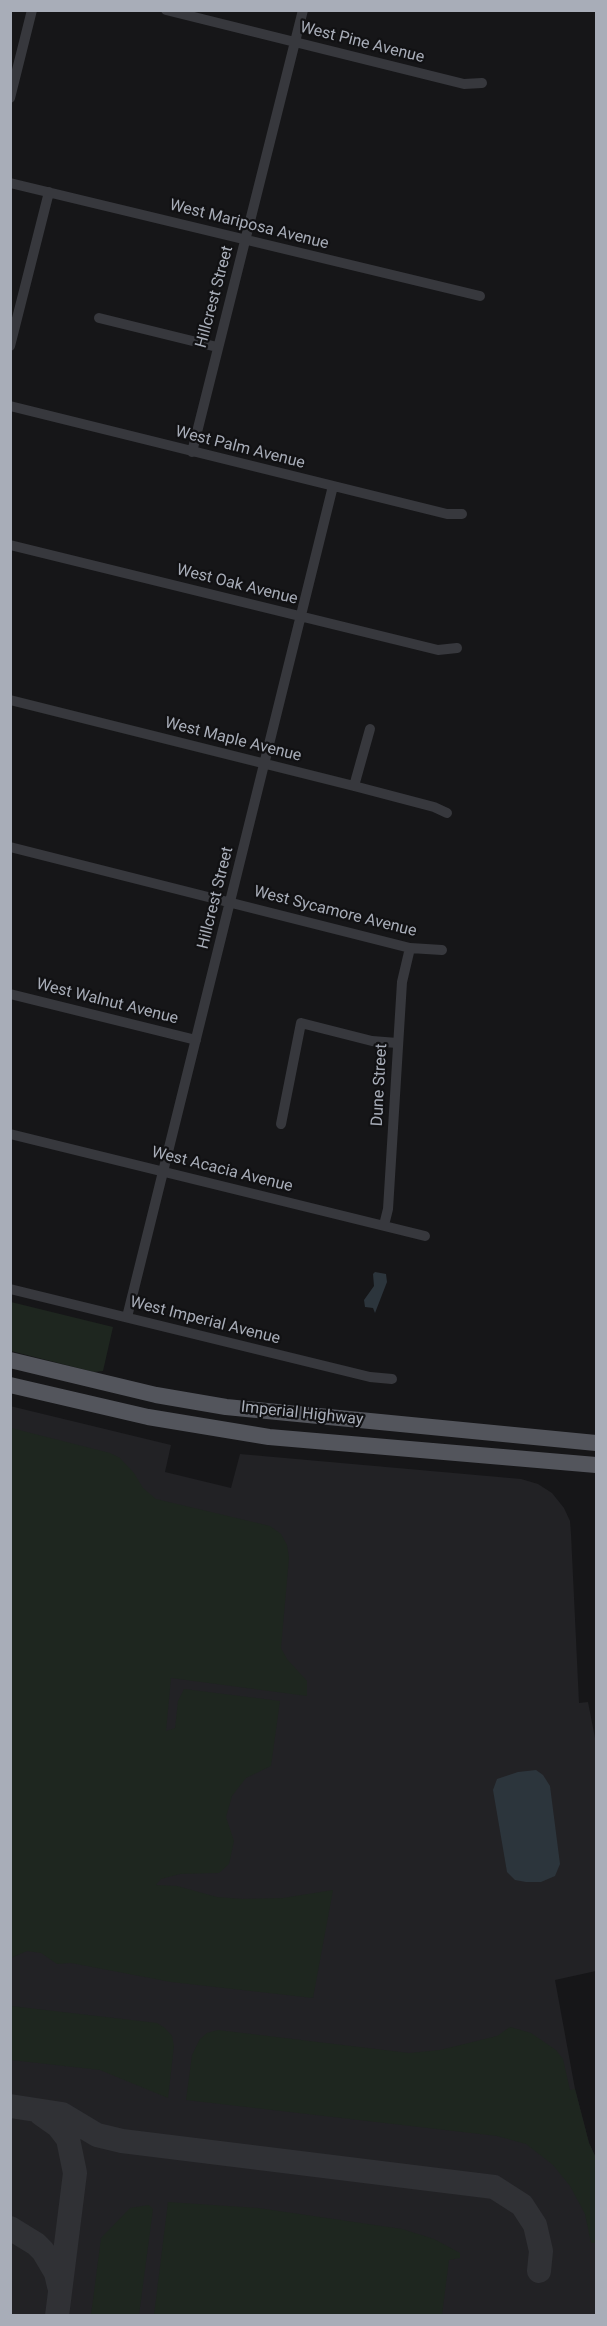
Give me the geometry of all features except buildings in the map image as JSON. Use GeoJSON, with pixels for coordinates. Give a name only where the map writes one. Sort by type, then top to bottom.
{"type":"FeatureCollection","features":[{"type":"Feature","properties":{"kind":"main road","name":"Imperial Highway"},"geometry":{"type":"LineString","coordinates":[[10,1360],[104,1383],[236,1408],[597,1443]]}},
{"type":"Feature","properties":{"kind":"main road"},"geometry":{"type":"LineString","coordinates":[[44,1392],[52,1389],[93,1398],[102,1391],[104,1383]]}},
{"type":"Feature","properties":{"kind":"main road","name":"Imperial Highway"},"geometry":{"type":"LineString","coordinates":[[10,1384],[148,1417],[269,1437],[597,1465]]}},
{"type":"Feature","properties":{"kind":"street"},"geometry":{"type":"LineString","coordinates":[[10,98],[32,10]]}},
{"type":"Feature","properties":{"kind":"street","name":"West Pine Avenue"},"geometry":{"type":"LineString","coordinates":[[166,10],[464,84],[482,83]]}},
{"type":"Feature","properties":{"kind":"street","name":"Hillcrest Street"},"geometry":{"type":"LineString","coordinates":[[192,452],[303,10]]}},
{"type":"Feature","properties":{"kind":"street","name":"West Mariposa Avenue"},"geometry":{"type":"LineString","coordinates":[[10,183],[480,296]]}},
{"type":"Feature","properties":{"kind":"street"},"geometry":{"type":"LineString","coordinates":[[10,346],[49,192]]}},
{"type":"Feature","properties":{"kind":"street"},"geometry":{"type":"LineString","coordinates":[[99,318],[217,346]]}},
{"type":"Feature","properties":{"kind":"street","name":"West Palm Avenue"},"geometry":{"type":"LineString","coordinates":[[10,406],[447,514],[462,514]]}},
{"type":"Feature","properties":{"kind":"street","name":"Hillcrest Street"},"geometry":{"type":"LineString","coordinates":[[127,1317],[333,486]]}},
{"type":"Feature","properties":{"kind":"street","name":"West Oak Avenue"},"geometry":{"type":"LineString","coordinates":[[10,544],[438,650],[457,648]]}},
{"type":"Feature","properties":{"kind":"street","name":"West Maple Avenue"},"geometry":{"type":"LineString","coordinates":[[10,700],[354,786],[434,807],[447,813]]}},
{"type":"Feature","properties":{"kind":"street"},"geometry":{"type":"LineString","coordinates":[[354,786],[370,729]]}},
{"type":"Feature","properties":{"kind":"street","name":"West Sycamore Avenue"},"geometry":{"type":"LineString","coordinates":[[10,848],[410,948],[442,950]]}},
{"type":"Feature","properties":{"kind":"street","name":"Dune Street"},"geometry":{"type":"LineString","coordinates":[[384,1225],[388,1209],[402,982],[410,948]]}},
{"type":"Feature","properties":{"kind":"street","name":"West Walnut Avenue"},"geometry":{"type":"LineString","coordinates":[[10,994],[196,1040]]}},
{"type":"Feature","properties":{"kind":"street"},"geometry":{"type":"LineString","coordinates":[[281,1124],[301,1023],[372,1041],[397,1043]]}},
{"type":"Feature","properties":{"kind":"street","name":"West Acacia Avenue"},"geometry":{"type":"LineString","coordinates":[[10,1134],[425,1236]]}},
{"type":"Feature","properties":{"kind":"street","name":"West Imperial Avenue"},"geometry":{"type":"LineString","coordinates":[[10,1289],[370,1377],[392,1379]]}},
{"type":"Feature","properties":{"kind":"shaded area"},"geometry":{"type":"Polygon","coordinates":[[[375,1272],[386,1274],[387,1282],[375,1313],[373,1308],[365,1307],[364,1300],[374,1286],[373,1274],[375,1272]]]}},
{"type":"Feature","properties":{"kind":"shaded area"},"geometry":{"type":"Polygon","coordinates":[[[11,1302],[113,1327],[103,1371],[94,1372],[11,1351],[11,1302]]]}},
{"type":"Feature","properties":{"kind":"shaded area"},"geometry":{"type":"Polygon","coordinates":[[[10,1406],[171,1445],[165,1472],[231,1488],[240,1454],[521,1479],[538,1484],[552,1493],[564,1508],[570,1521],[571,1534],[579,1703],[588,1702],[596,1743],[596,1971],[555,1980],[575,2089],[589,2143],[596,2158],[596,2315],[11,2315],[10,1406]]]}},
{"type":"Feature","properties":{"kind":"shaded area"},"geometry":{"type":"Polygon","coordinates":[[[11,1428],[110,1453],[120,1458],[134,1473],[143,1488],[156,1499],[270,1526],[281,1534],[287,1545],[289,1558],[281,1648],[287,1659],[307,1681],[307,1696],[171,1678],[166,1731],[175,1728],[178,1701],[184,1689],[280,1701],[271,1766],[246,1778],[232,1796],[226,1817],[234,1841],[229,1864],[219,1873],[180,1874],[161,1879],[156,1885],[177,1886],[217,1897],[242,1899],[283,1898],[333,1890],[313,1998],[171,1982],[71,1963],[57,1964],[41,1953],[27,1951],[11,1958],[11,1428]]]}},
{"type":"Feature","properties":{"kind":"shaded area"},"geometry":{"type":"Polygon","coordinates":[[[536,1770],[543,1775],[550,1786],[560,1864],[555,1876],[541,1882],[526,1882],[515,1880],[507,1872],[493,1790],[497,1779],[518,1772],[536,1770]]]}},
{"type":"Feature","properties":{"kind":"shaded area"},"geometry":{"type":"Polygon","coordinates":[[[11,2006],[157,2023],[172,2036],[174,2046],[168,2098],[100,2070],[11,2060],[11,2006]]]}},
{"type":"Feature","properties":{"kind":"shaded area"},"geometry":{"type":"Polygon","coordinates":[[[510,2027],[531,2033],[556,2050],[563,2059],[570,2090],[575,2089],[589,2143],[596,2158],[596,2243],[591,2243],[585,2214],[570,2186],[553,2165],[526,2144],[497,2136],[186,2100],[192,2055],[200,2039],[207,2033],[218,2030],[409,2053],[440,2050],[497,2036],[510,2027]]]}},
{"type":"Feature","properties":{"kind":"shaded area"},"geometry":{"type":"Polygon","coordinates":[[[168,2202],[258,2208],[402,2229],[434,2239],[460,2253],[460,2258],[449,2260],[442,2315],[154,2315],[168,2202]]]}},
{"type":"Feature","properties":{"kind":"shaded area"},"geometry":{"type":"Polygon","coordinates":[[[149,2205],[153,2209],[139,2315],[91,2315],[101,2238],[130,2208],[149,2205]]]}},
{"type":"Feature","properties":{"kind":"taxiway"},"geometry":{"type":"LineString","coordinates":[[10,2106],[62,2114],[97,2135],[122,2141],[494,2187],[522,2205],[535,2225],[541,2251],[539,2271]]}},
{"type":"Feature","properties":{"kind":"taxiway"},"geometry":{"type":"LineString","coordinates":[[41,2114],[58,2126],[68,2139],[75,2173],[57,2316]]}},
{"type":"Feature","properties":{"kind":"taxiway"},"geometry":{"type":"LineString","coordinates":[[10,2228],[43,2251],[56,2273],[59,2286]]}}]}
